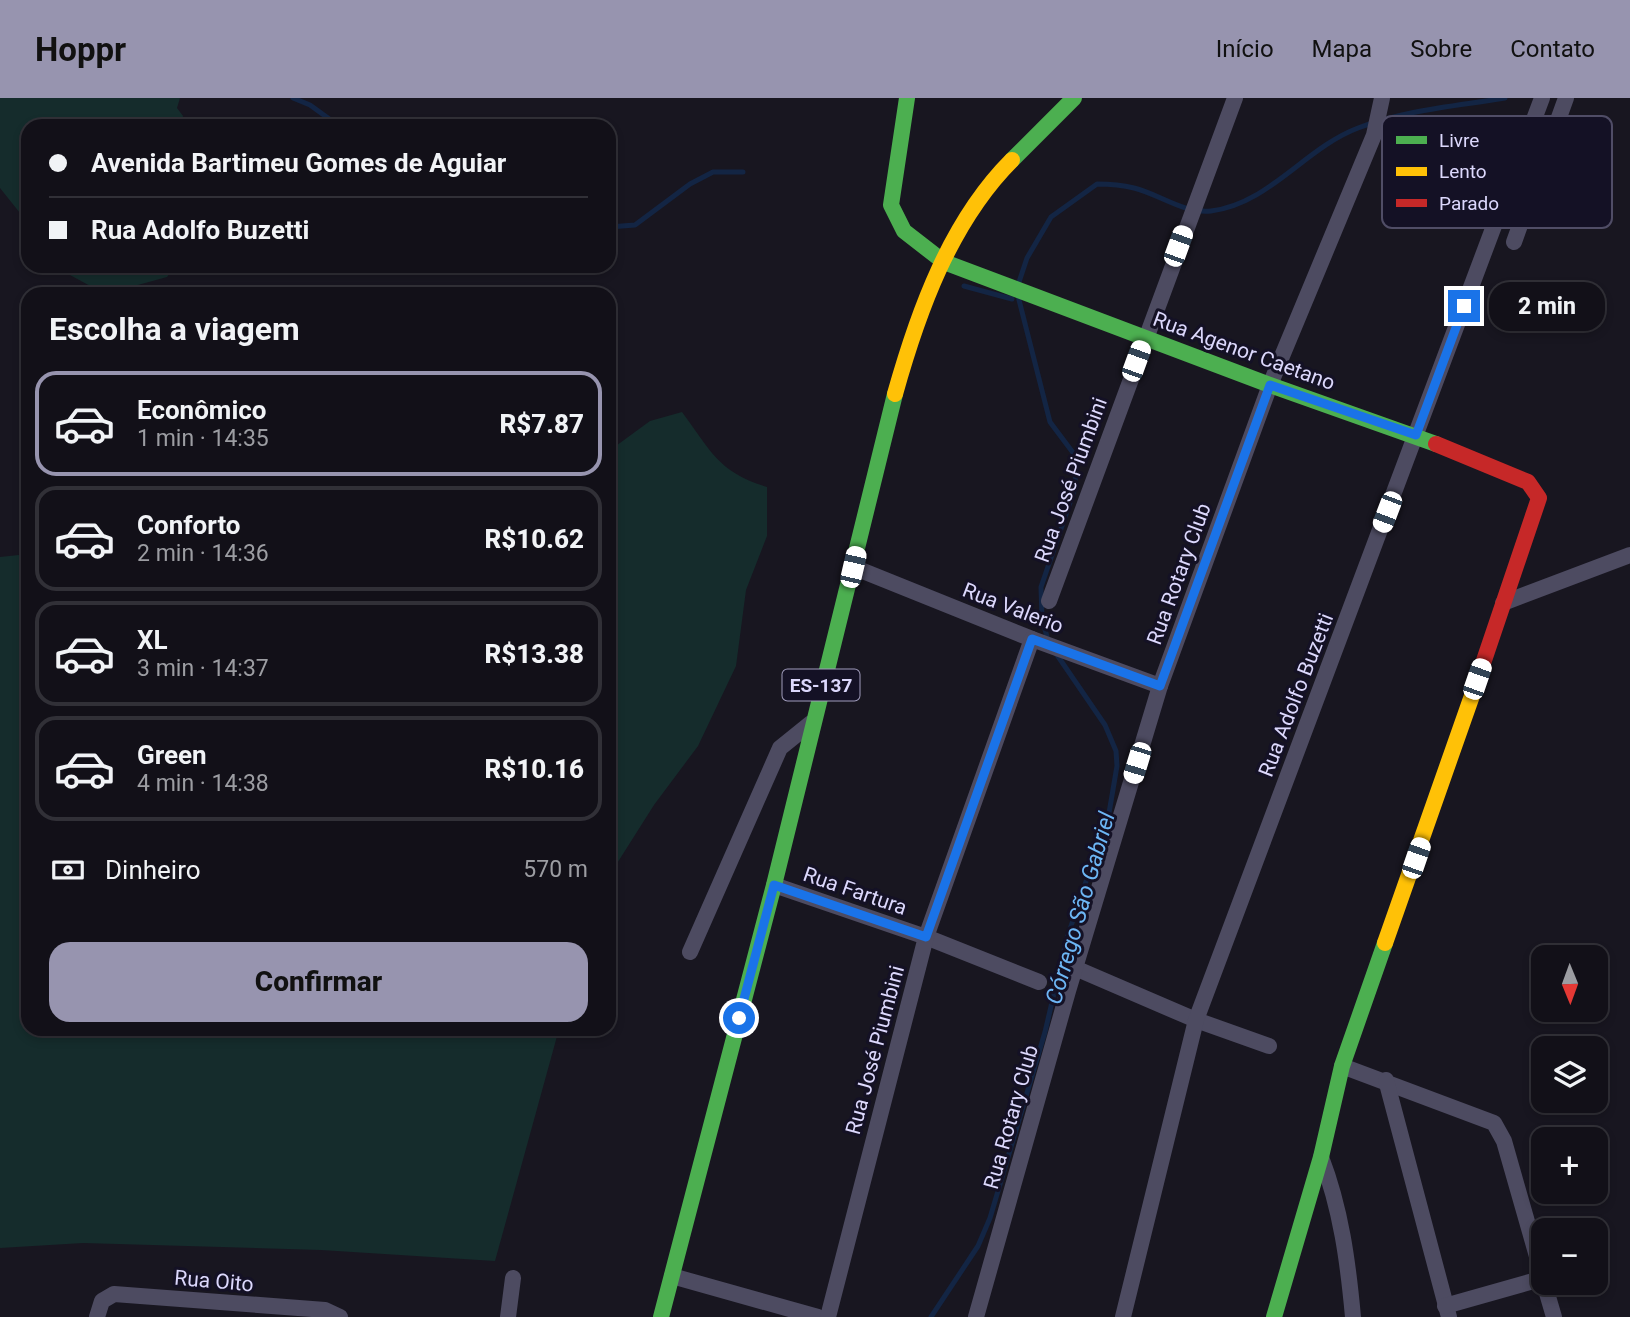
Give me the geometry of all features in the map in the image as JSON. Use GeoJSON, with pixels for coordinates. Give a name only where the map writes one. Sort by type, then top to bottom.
{"type":"FeatureCollection","features":[{"type":"Feature","properties":{"kind":"street","name":"Rua Agenor Caetano"},"geometry":{"type":"LineString","coordinates":[[907,98],[891,205],[893,218],[899,227],[944,262],[1270,385],[1416,435],[1528,482],[1539,498],[1538,508],[1503,603]]}},
{"type":"Feature","properties":{"kind":"street","name":"ES-137"},"geometry":{"type":"LineString","coordinates":[[661,1317],[774,885],[811,723],[913,329],[944,262],[978,200],[1008,164],[1074,98]]}},
{"type":"Feature","properties":{"kind":"street","name":"Rua José Piumbini"},"geometry":{"type":"LineString","coordinates":[[1049,601],[1144,337],[1235,98]]}},
{"type":"Feature","properties":{"kind":"street","name":"Rua Adolfo Buzetti"},"geometry":{"type":"LineString","coordinates":[[1535,116],[1542,98]]}},
{"type":"Feature","properties":{"kind":"street"},"geometry":{"type":"LineString","coordinates":[[1560,116],[1566,98]]}},
{"type":"Feature","properties":{"kind":"street","name":"Rua Rotary Club"},"geometry":{"type":"LineString","coordinates":[[976,1317],[1074,968],[1160,686],[1270,385],[1374,135],[1381,106]]}},
{"type":"Feature","properties":{"kind":"street","name":"Rua Adolfo Buzetti"},"geometry":{"type":"LineString","coordinates":[[1123,1317],[1196,1020],[1493,228]]}},
{"type":"Feature","properties":{"kind":"street"},"geometry":{"type":"LineString","coordinates":[[1514,242],[1519,228]]}},
{"type":"Feature","properties":{"kind":"street"},"geometry":{"type":"LineString","coordinates":[[1274,1317],[1321,1157],[1342,1066],[1503,603],[1630,555]]}},
{"type":"Feature","properties":{"kind":"street","name":"Rua Valerio"},"geometry":{"type":"LineString","coordinates":[[853,567],[1036,641],[1160,686]]}},
{"type":"Feature","properties":{"kind":"street","name":"Rua José Piumbini"},"geometry":{"type":"LineString","coordinates":[[828,1317],[926,937],[1036,641]]}},
{"type":"Feature","properties":{"kind":"street"},"geometry":{"type":"LineString","coordinates":[[690,952],[780,748],[811,723]]}},
{"type":"Feature","properties":{"kind":"street","name":"Rua Fartura"},"geometry":{"type":"LineString","coordinates":[[774,885],[926,937],[1039,982]]}},
{"type":"Feature","properties":{"kind":"street"},"geometry":{"type":"LineString","coordinates":[[1074,968],[1196,1020],[1269,1046]]}},
{"type":"Feature","properties":{"kind":"street"},"geometry":{"type":"LineString","coordinates":[[1342,1066],[1486,1118],[1500,1129],[1531,1238]]}},
{"type":"Feature","properties":{"kind":"street"},"geometry":{"type":"LineString","coordinates":[[1386,1080],[1447,1311],[1531,1284]]}},
{"type":"Feature","properties":{"kind":"street"},"geometry":{"type":"LineString","coordinates":[[1321,1157],[1334,1191],[1349,1264],[1353,1317]]}},
{"type":"Feature","properties":{"kind":"street"},"geometry":{"type":"LineString","coordinates":[[671,1276],[818,1317]]}},
{"type":"Feature","properties":{"kind":"street"},"geometry":{"type":"LineString","coordinates":[[508,1317],[513,1278]]}},
{"type":"Feature","properties":{"kind":"street","name":"Rua Oito"},"geometry":{"type":"LineString","coordinates":[[97,1317],[102,1301],[114,1294],[325,1310],[340,1317]]}},
{"type":"Feature","properties":{"kind":"street"},"geometry":{"type":"LineString","coordinates":[[1547,1295],[1554,1317]]}},
{"type":"Feature","properties":{"kind":"green space"},"geometry":{"type":"Polygon","coordinates":[[[0,98],[180,98],[177,108],[182,119],[21,119],[21,214],[0,188],[0,98]]]}},
{"type":"Feature","properties":{"kind":"green space"},"geometry":{"type":"Polygon","coordinates":[[[68,273],[170,273],[167,277],[131,287],[92,287],[68,273]]]}},
{"type":"Feature","properties":{"kind":"green space"},"geometry":{"type":"Polygon","coordinates":[[[682,412],[726,467],[767,487],[767,536],[746,590],[736,666],[698,746],[654,805],[616,865],[616,446],[650,421],[682,412]]]}},
{"type":"Feature","properties":{"kind":"green space"},"geometry":{"type":"Polygon","coordinates":[[[21,555],[21,1036],[557,1036],[495,1261],[321,1250],[83,1243],[0,1248],[0,557],[21,555]]]}},
{"type":"Feature","properties":{"kind":"waterway"},"geometry":{"type":"LineString","coordinates":[[293,98],[310,105],[329,119]]}},
{"type":"Feature","properties":{"kind":"waterway","name":"Córrego São Gabriel"},"geometry":{"type":"LineString","coordinates":[[1401,116],[1505,98]]}},
{"type":"Feature","properties":{"kind":"waterway","name":"Córrego São Gabriel"},"geometry":{"type":"LineString","coordinates":[[1019,282],[1027,258],[1051,217],[1097,184],[1134,188],[1191,210],[1211,211],[1251,198],[1339,137],[1382,121]]}},
{"type":"Feature","properties":{"kind":"waterway"},"geometry":{"type":"LineString","coordinates":[[616,226],[635,225],[690,184],[713,172],[743,172]]}},
{"type":"Feature","properties":{"kind":"waterway"},"geometry":{"type":"LineString","coordinates":[[964,286],[1012,299]]}},
{"type":"Feature","properties":{"kind":"waterway","name":"Córrego São Gabriel"},"geometry":{"type":"LineString","coordinates":[[1018,296],[1050,422],[1074,454],[1077,464],[1074,491],[1041,587],[1042,619],[1048,640]]}},
{"type":"Feature","properties":{"kind":"waterway","name":"Córrego São Gabriel"},"geometry":{"type":"LineString","coordinates":[[931,1317],[978,1246],[990,1218],[1045,1032],[1067,938],[1109,813],[1117,766],[1116,751],[1105,725],[1055,652]]}},
{"type":"Feature","properties":{"kind":"traffic: fast"},"geometry":{"type":"LineString","coordinates":[[907,98],[891,205],[904,231],[944,262],[1270,385],[1436,444]]}},
{"type":"Feature","properties":{"kind":"traffic: fast"},"geometry":{"type":"LineString","coordinates":[[1012,160],[1074,98]]}},
{"type":"Feature","properties":{"kind":"traffic: fast"},"geometry":{"type":"LineString","coordinates":[[661,1317],[774,885],[895,394]]}},
{"type":"Feature","properties":{"kind":"traffic: fast"},"geometry":{"type":"LineString","coordinates":[[1274,1317],[1321,1157],[1342,1066],[1385,943]]}},
{"type":"Feature","properties":{"kind":"traffic: slow"},"geometry":{"type":"LineString","coordinates":[[895,394],[914,332],[939,270],[971,211],[990,184],[1012,160]]}},
{"type":"Feature","properties":{"kind":"traffic: slow"},"geometry":{"type":"LineString","coordinates":[[1385,943],[1474,690]]}},
{"type":"Feature","properties":{"kind":"traffic: jam"},"geometry":{"type":"LineString","coordinates":[[1436,444],[1528,482],[1539,498],[1474,690]]}},
{"type":"Feature","properties":{"kind":"route"},"geometry":{"type":"LineString","coordinates":[[739,1018],[774,885],[926,937],[1032,639],[1160,686],[1270,385],[1416,435],[1464,306]]}}]}
